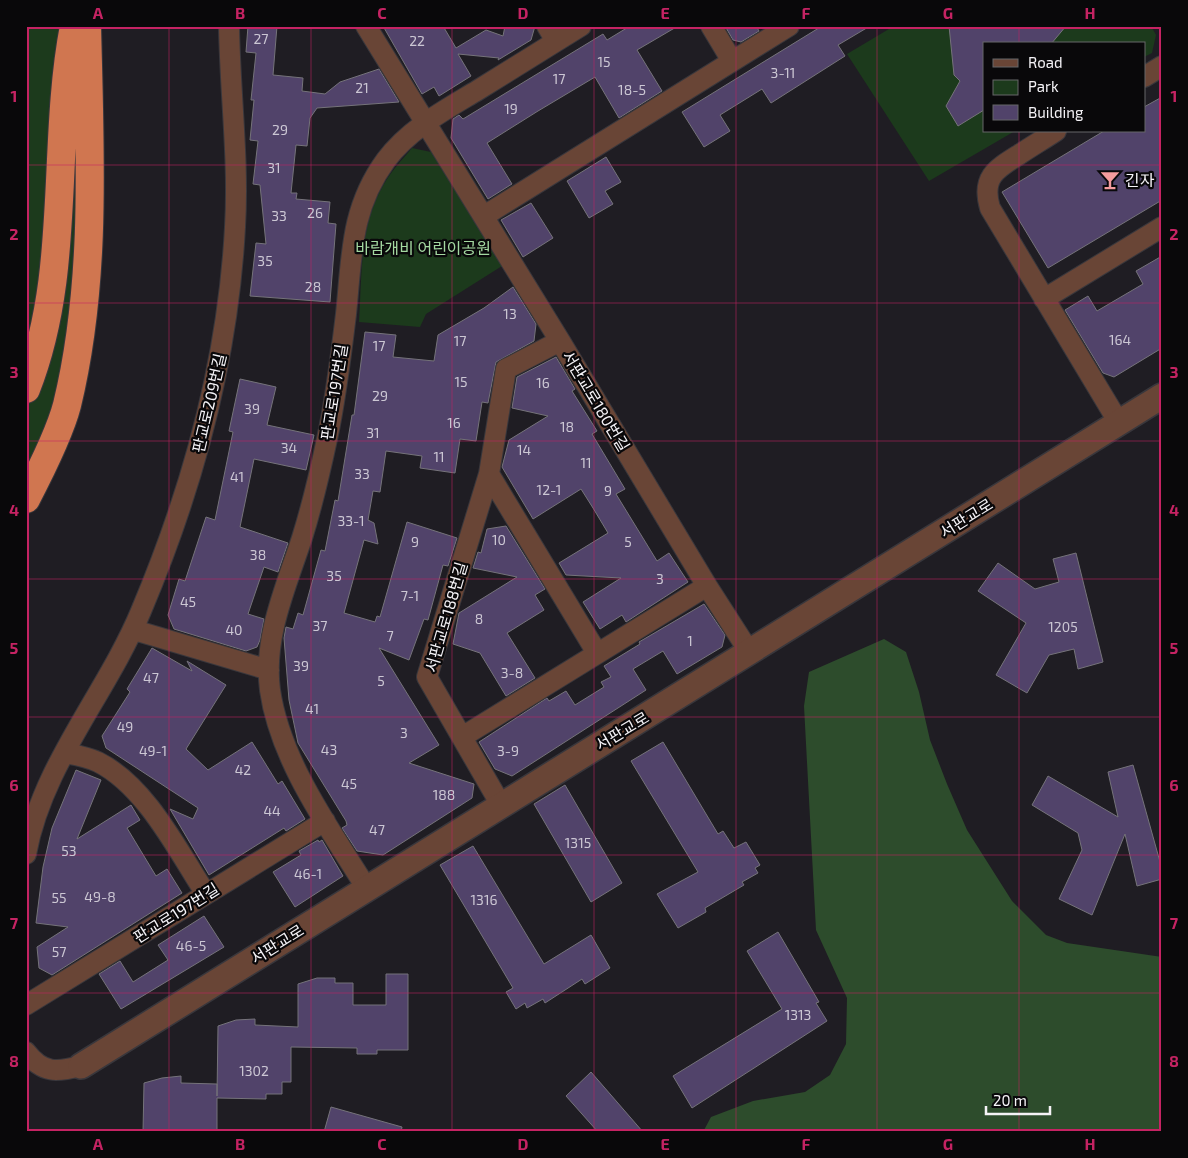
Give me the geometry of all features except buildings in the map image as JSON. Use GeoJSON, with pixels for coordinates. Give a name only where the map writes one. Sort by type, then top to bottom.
{"type":"FeatureCollection","features":[{"type":"Feature","properties":{"kind":"highway"},"geometry":{"type":"LineString","coordinates":[[26,389],[35,366],[53,284],[61,200],[67,62],[74,26]]}},
{"type":"Feature","properties":{"kind":"highway"},"geometry":{"type":"LineString","coordinates":[[26,499],[66,407],[82,321],[89,243],[87,26]]}},
{"type":"Feature","properties":{"kind":"street","name":"판교로209번길"},"geometry":{"type":"LineString","coordinates":[[26,854],[33,827],[65,753],[134,630],[172,533],[196,460],[212,397],[230,301],[236,199],[229,26]]}},
{"type":"Feature","properties":{"kind":"street","name":"서판교로180번길"},"geometry":{"type":"LineString","coordinates":[[366,26],[560,340],[707,586],[750,653]]}},
{"type":"Feature","properties":{"kind":"street","name":"판교로197번길"},"geometry":{"type":"LineString","coordinates":[[367,888],[325,821],[283,738],[270,690],[269,670],[277,612],[303,534],[329,431],[339,372],[354,233],[359,210],[369,185],[387,158],[426,122],[552,34],[581,26]]}},
{"type":"Feature","properties":{"kind":"street"},"geometry":{"type":"LineString","coordinates":[[711,26],[732,61]]}},
{"type":"Feature","properties":{"kind":"street"},"geometry":{"type":"LineString","coordinates":[[484,216],[789,26]]}},
{"type":"Feature","properties":{"kind":"street"},"geometry":{"type":"LineString","coordinates":[[1146,75],[1162,66]]}},
{"type":"Feature","properties":{"kind":"street"},"geometry":{"type":"LineString","coordinates":[[1054,132],[996,168],[987,187],[990,208],[1119,423]]}},
{"type":"Feature","properties":{"kind":"street"},"geometry":{"type":"LineString","coordinates":[[1044,299],[1162,227]]}},
{"type":"Feature","properties":{"kind":"street","name":"서판교로188번길"},"geometry":{"type":"LineString","coordinates":[[500,805],[427,677],[489,474],[506,369],[560,340]]}},
{"type":"Feature","properties":{"kind":"street","name":"서판교로"},"geometry":{"type":"LineString","coordinates":[[81,1066],[1162,396]]}},
{"type":"Feature","properties":{"kind":"street"},"geometry":{"type":"LineString","coordinates":[[489,474],[597,654]]}},
{"type":"Feature","properties":{"kind":"street"},"geometry":{"type":"LineString","coordinates":[[462,737],[707,586]]}},
{"type":"Feature","properties":{"kind":"street"},"geometry":{"type":"LineString","coordinates":[[134,630],[269,670]]}},
{"type":"Feature","properties":{"kind":"street"},"geometry":{"type":"LineString","coordinates":[[65,753],[99,762],[134,790],[155,815],[206,894]]}},
{"type":"Feature","properties":{"kind":"street","name":"판교로197번길"},"geometry":{"type":"LineString","coordinates":[[26,1005],[325,821]]}},
{"type":"Feature","properties":{"kind":"street"},"geometry":{"type":"LineString","coordinates":[[26,1052],[34,1062],[49,1070],[63,1070],[81,1066]]}},
{"type":"Feature","properties":{"kind":"green space"},"geometry":{"type":"Polygon","coordinates":[[[26,26],[87,26],[82,321],[26,499],[26,26]]]}},
{"type":"Feature","properties":{"kind":"green space"},"geometry":{"type":"Polygon","coordinates":[[[894,26],[1151,26],[1156,35],[1152,53],[1146,56],[1146,42],[983,42],[983,132],[1013,132],[929,181],[847,54],[894,26]]]}},
{"type":"Feature","properties":{"kind":"green space","name":"바람개비 어린이공원"},"geometry":{"type":"Polygon","coordinates":[[[412,148],[431,152],[502,266],[426,314],[420,327],[359,322],[363,251],[370,216],[387,179],[412,148]]]}},
{"type":"Feature","properties":{"kind":"green space"},"geometry":{"type":"Polygon","coordinates":[[[884,639],[906,652],[919,692],[930,740],[947,784],[967,830],[1012,901],[1046,935],[1067,943],[1162,957],[1162,1132],[703,1132],[711,1117],[753,1101],[805,1092],[830,1075],[846,1044],[847,998],[816,930],[804,706],[809,672],[884,639]]]}},
{"type":"Feature","properties":{"kind":"place","name":"긴자"},"geometry":{"type":"Point","coordinates":[1110,180]}}]}
